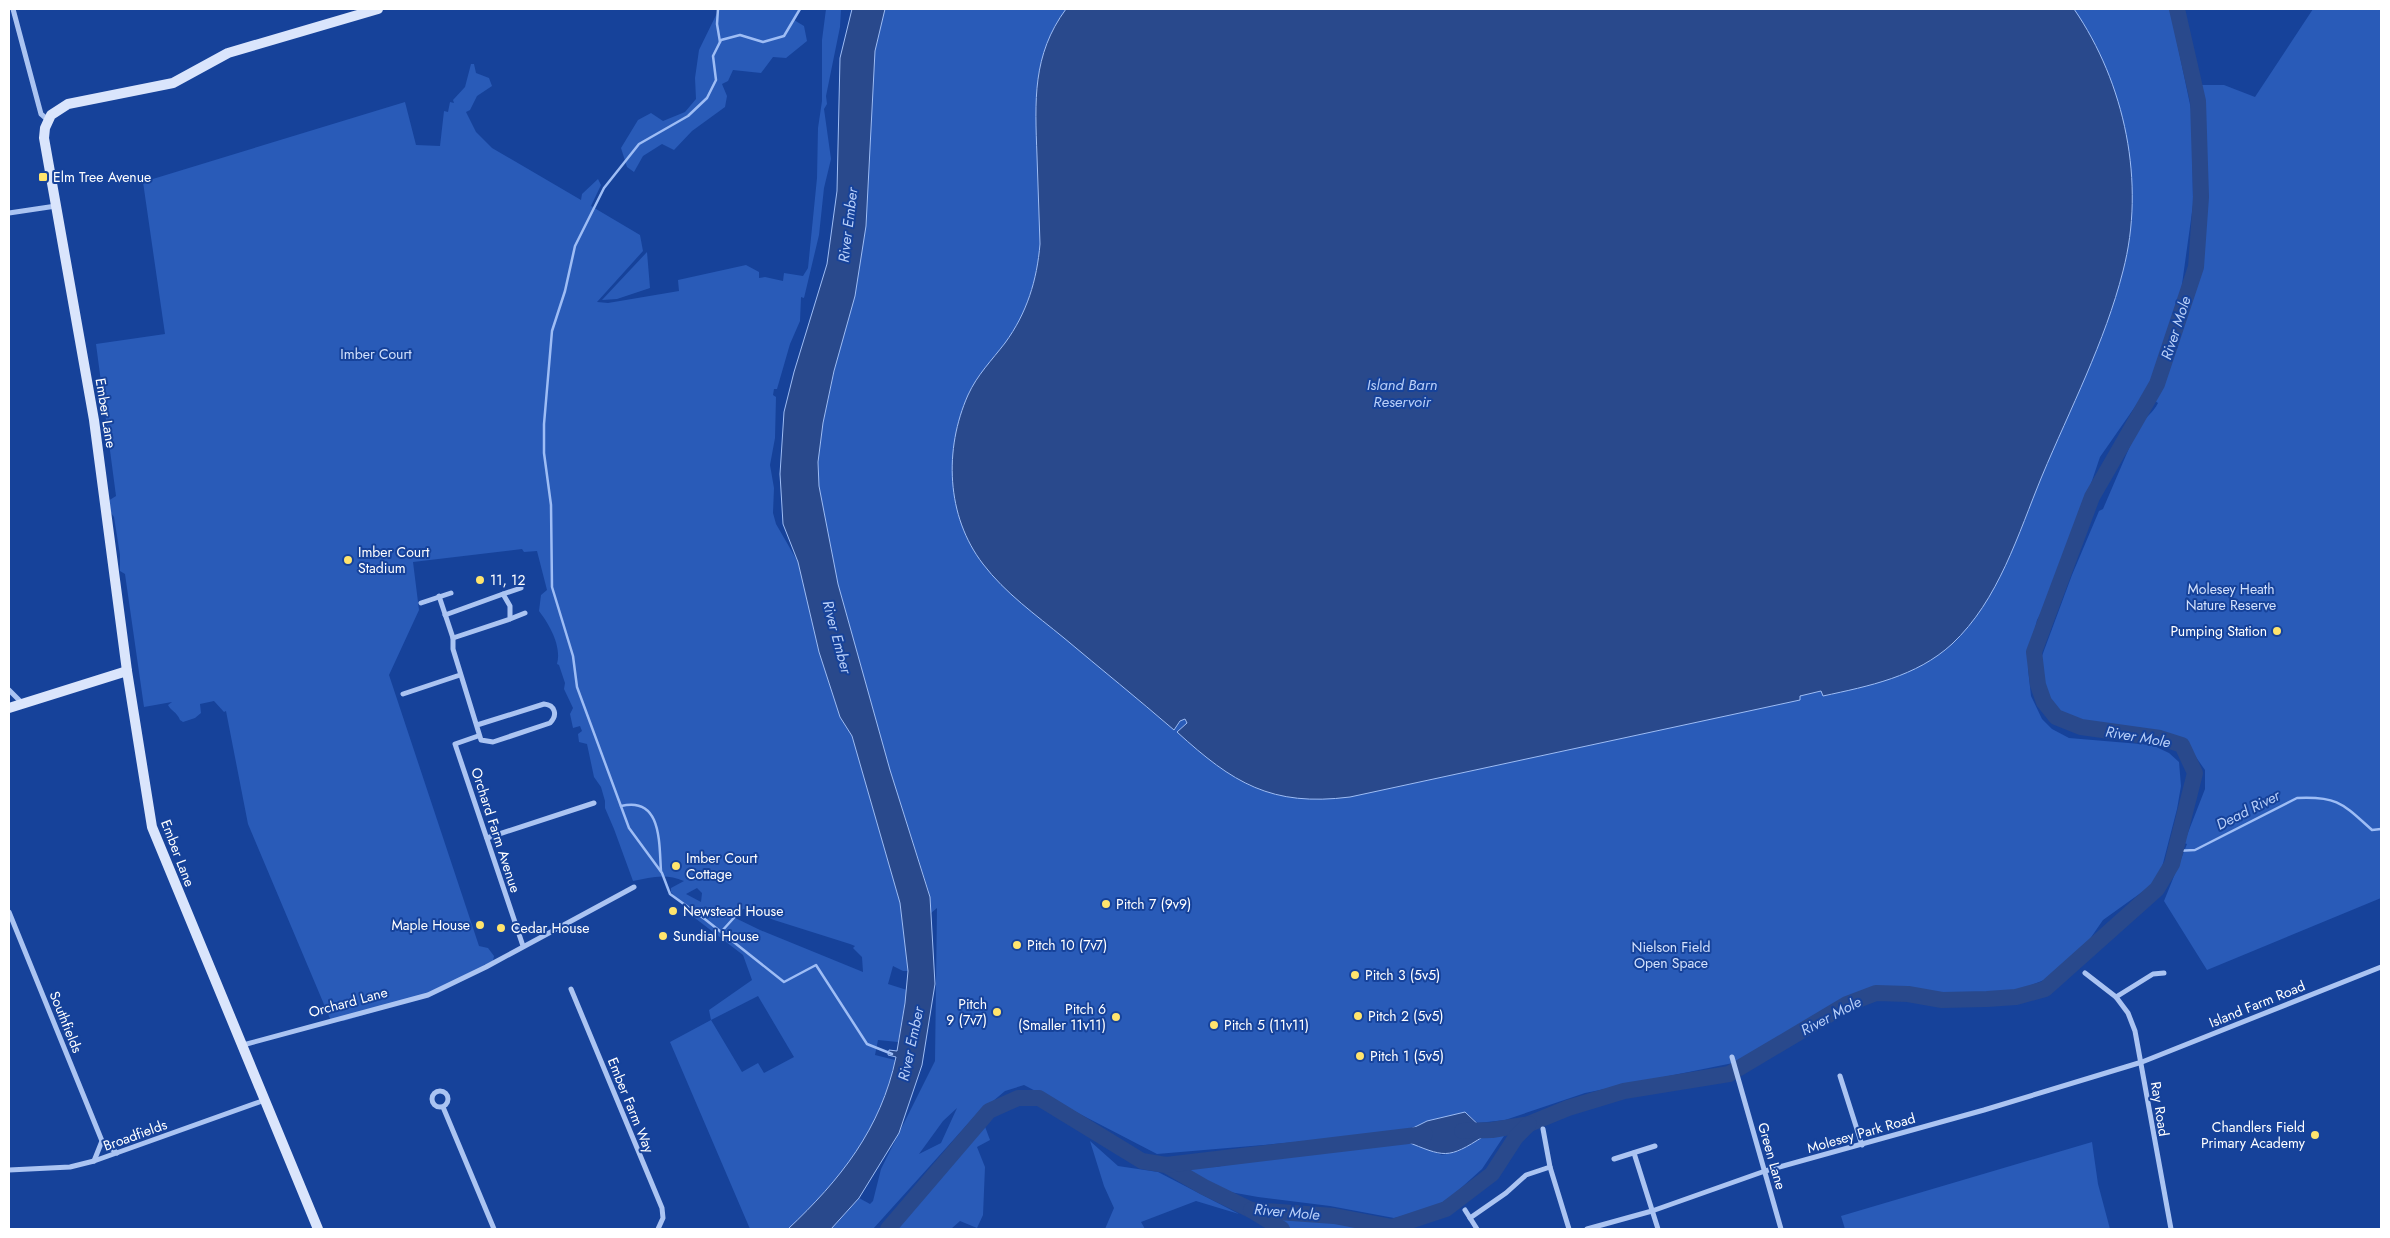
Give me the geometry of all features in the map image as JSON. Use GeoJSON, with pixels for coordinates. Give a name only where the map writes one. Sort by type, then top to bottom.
{"type":"FeatureCollection","features":[{"type":"Feature","properties":{"kind":"main road"},"geometry":{"type":"LineString","coordinates":[[48,120],[55,112],[68,104],[173,83],[228,53],[365,11],[378,9]]}},
{"type":"Feature","properties":{"kind":"main road","name":"Ember Lane"},"geometry":{"type":"LineString","coordinates":[[48,120],[44,144],[57,206],[94,420],[127,671],[152,827],[242,1045]]}},
{"type":"Feature","properties":{"kind":"main road"},"geometry":{"type":"LineString","coordinates":[[9,708],[127,671]]}},
{"type":"Feature","properties":{"kind":"main road"},"geometry":{"type":"LineString","coordinates":[[242,1045],[318,1229]]}},
{"type":"Feature","properties":{"kind":"street"},"geometry":{"type":"LineString","coordinates":[[13,9],[41,114],[48,120]]}},
{"type":"Feature","properties":{"kind":"street"},"geometry":{"type":"LineString","coordinates":[[9,213],[57,206]]}},
{"type":"Feature","properties":{"kind":"street"},"geometry":{"type":"LineString","coordinates":[[445,615],[521,588]]}},
{"type":"Feature","properties":{"kind":"street"},"geometry":{"type":"LineString","coordinates":[[421,603],[451,593]]}},
{"type":"Feature","properties":{"kind":"street"},"geometry":{"type":"LineString","coordinates":[[503,594],[510,606],[510,618]]}},
{"type":"Feature","properties":{"kind":"street"},"geometry":{"type":"LineString","coordinates":[[439,596],[453,638],[452,649],[478,725],[478,736],[481,740],[493,742],[550,723],[555,717],[555,711],[551,706],[544,704],[478,725]]}},
{"type":"Feature","properties":{"kind":"street"},"geometry":{"type":"LineString","coordinates":[[453,638],[525,613]]}},
{"type":"Feature","properties":{"kind":"street"},"geometry":{"type":"LineString","coordinates":[[403,694],[460,674]]}},
{"type":"Feature","properties":{"kind":"street"},"geometry":{"type":"LineString","coordinates":[[9,690],[22,704]]}},
{"type":"Feature","properties":{"kind":"street","name":"Orchard Farm Avenue"},"geometry":{"type":"LineString","coordinates":[[478,736],[456,744],[523,946]]}},
{"type":"Feature","properties":{"kind":"street"},"geometry":{"type":"LineString","coordinates":[[487,838],[594,803]]}},
{"type":"Feature","properties":{"kind":"street","name":"Orchard Lane"},"geometry":{"type":"LineString","coordinates":[[242,1045],[428,995],[634,887]]}},
{"type":"Feature","properties":{"kind":"street","name":"Southfields"},"geometry":{"type":"LineString","coordinates":[[9,912],[102,1141],[117,1153]]}},
{"type":"Feature","properties":{"kind":"street","name":"Island Farm Road"},"geometry":{"type":"LineString","coordinates":[[2142,1062],[2381,967]]}},
{"type":"Feature","properties":{"kind":"street","name":"Ray Road"},"geometry":{"type":"LineString","coordinates":[[2086,973],[2116,997],[2128,1013],[2135,1031],[2142,1062],[2147,1106],[2171,1229]]}},
{"type":"Feature","properties":{"kind":"street"},"geometry":{"type":"LineString","coordinates":[[2116,997],[2153,974],[2164,973]]}},
{"type":"Feature","properties":{"kind":"street","name":"Ember Farm Way"},"geometry":{"type":"LineString","coordinates":[[571,989],[662,1208],[664,1218],[658,1229]]}},
{"type":"Feature","properties":{"kind":"street","name":"Green Lane"},"geometry":{"type":"LineString","coordinates":[[1733,1060],[1781,1229]]}},
{"type":"Feature","properties":{"kind":"street","name":"Molesey Park Road"},"geometry":{"type":"LineString","coordinates":[[1587,1229],[1652,1211],[1765,1171],[1862,1145],[2142,1062]]}},
{"type":"Feature","properties":{"kind":"street"},"geometry":{"type":"LineString","coordinates":[[1840,1076],[1862,1145]]}},
{"type":"Feature","properties":{"kind":"street","name":"Broadfields"},"geometry":{"type":"LineString","coordinates":[[9,1170],[70,1167],[94,1161],[265,1100]]}},
{"type":"Feature","properties":{"kind":"street"},"geometry":{"type":"LineString","coordinates":[[443,1107],[494,1229]]}},
{"type":"Feature","properties":{"kind":"street"},"geometry":{"type":"LineString","coordinates":[[1543,1129],[1550,1167],[1569,1229]]}},
{"type":"Feature","properties":{"kind":"street"},"geometry":{"type":"LineString","coordinates":[[94,1161],[102,1141]]}},
{"type":"Feature","properties":{"kind":"street"},"geometry":{"type":"LineString","coordinates":[[1614,1159],[1655,1146]]}},
{"type":"Feature","properties":{"kind":"street"},"geometry":{"type":"LineString","coordinates":[[1634,1153],[1658,1229]]}},
{"type":"Feature","properties":{"kind":"street"},"geometry":{"type":"LineString","coordinates":[[1470,1218],[1506,1193],[1526,1175],[1550,1167]]}},
{"type":"Feature","properties":{"kind":"street"},"geometry":{"type":"LineString","coordinates":[[1465,1210],[1476,1229]]}},
{"type":"Feature","properties":{"kind":"green space"},"geometry":{"type":"Polygon","coordinates":[[[719,9],[800,9],[794,20],[804,26],[807,41],[786,58],[773,57],[761,73],[733,70],[728,81],[722,84],[727,96],[725,107],[692,131],[674,150],[662,144],[643,156],[634,172],[627,167],[621,148],[638,120],[651,113],[663,121],[685,112],[696,99],[695,78],[699,50],[719,9]]]}},
{"type":"Feature","properties":{"kind":"green space","name":"Imber Court"},"geometry":{"type":"Polygon","coordinates":[[[826,9],[841,9],[840,27],[826,96],[827,104],[824,109],[831,159],[824,188],[819,235],[804,298],[801,297],[800,321],[790,344],[777,389],[774,389],[773,395],[776,397],[775,438],[770,465],[774,488],[773,513],[776,524],[798,562],[819,652],[840,717],[852,736],[900,903],[908,971],[903,971],[893,966],[888,984],[907,990],[898,1042],[878,1040],[875,1055],[895,1060],[892,1074],[875,1120],[851,1162],[830,1188],[789,1229],[750,1229],[670,1042],[711,1020],[709,1010],[752,980],[743,955],[691,915],[671,892],[671,888],[684,881],[665,876],[633,881],[605,808],[601,787],[594,777],[587,744],[579,742],[578,734],[582,731],[580,726],[573,728],[570,714],[573,708],[564,689],[565,683],[557,664],[558,650],[556,643],[547,622],[539,611],[541,595],[547,590],[537,551],[524,552],[522,549],[413,562],[419,610],[389,675],[479,946],[488,948],[494,956],[493,961],[428,995],[344,1021],[331,1021],[248,824],[226,711],[224,712],[214,701],[200,704],[201,713],[195,718],[183,722],[168,705],[172,702],[144,707],[125,574],[120,571],[120,555],[114,517],[109,510],[108,501],[116,496],[96,344],[165,334],[143,182],[405,102],[416,145],[440,146],[444,111],[448,112],[450,102],[454,103],[453,100],[465,87],[471,64],[474,64],[476,73],[489,78],[492,86],[477,96],[470,110],[466,112],[476,132],[492,148],[581,200],[582,194],[598,179],[601,185],[591,206],[640,235],[643,251],[597,302],[608,303],[679,291],[678,280],[746,265],[759,272],[759,278],[765,277],[783,281],[784,273],[803,276],[808,268],[817,178],[818,128],[822,101],[822,40],[826,9]],[[697,888],[686,894],[701,902],[702,893],[697,888]],[[737,909],[725,913],[760,930],[863,972],[862,957],[853,948],[855,946],[774,920],[748,909],[737,909]],[[758,996],[711,1020],[742,1072],[758,1063],[764,1073],[794,1057],[758,996]]]}},
{"type":"Feature","properties":{"kind":"green space","name":"Nielson Field Open Space"},"geometry":{"type":"Polygon","coordinates":[[[885,9],[1066,9],[1055,26],[1047,44],[1041,61],[1038,79],[1036,116],[1040,244],[1030,295],[1013,331],[969,392],[955,499],[965,532],[1004,587],[1174,730],[1184,719],[1187,723],[1177,732],[1204,756],[1229,774],[1252,786],[1276,794],[1300,798],[1327,798],[1357,795],[1392,788],[1800,700],[1799,696],[1822,691],[1823,696],[1875,683],[1907,672],[1938,655],[1952,644],[1983,607],[2006,565],[2107,324],[2123,271],[2130,238],[2131,169],[2118,101],[2106,69],[2074,9],[2170,9],[2192,114],[2193,205],[2178,313],[2155,378],[2100,457],[2077,525],[2059,565],[2050,596],[2037,620],[2028,669],[2031,696],[2042,719],[2052,729],[2069,738],[2152,745],[2169,753],[2179,762],[2181,786],[2177,809],[2162,867],[2156,882],[2103,920],[2085,946],[2044,980],[2021,989],[1993,993],[1948,995],[1901,986],[1861,991],[1837,1007],[1733,1063],[1585,1093],[1505,1120],[1478,1123],[1465,1112],[1427,1121],[1403,1133],[1157,1154],[1024,1085],[1005,1091],[974,1117],[873,1229],[831,1229],[859,1198],[870,1204],[873,1201],[881,1169],[935,1061],[937,908],[931,913],[929,892],[890,770],[838,584],[819,486],[818,462],[823,423],[866,226],[875,51],[885,9]],[[957,1108],[943,1121],[919,1154],[941,1143],[957,1108]]]}},
{"type":"Feature","properties":{"kind":"green space","name":"Molesey Heath Nature Reserve"},"geometry":{"type":"Polygon","coordinates":[[[2313,9],[2381,9],[2381,898],[2207,970],[2164,901],[2187,844],[2184,843],[2205,789],[2205,770],[2186,743],[2176,737],[2142,728],[2085,723],[2055,710],[2043,686],[2042,656],[2072,575],[2099,511],[2103,509],[2139,425],[2158,403],[2155,401],[2178,340],[2200,261],[2204,150],[2200,85],[2224,85],[2255,97],[2313,9]]]}},
{"type":"Feature","properties":{"kind":"green space"},"geometry":{"type":"Polygon","coordinates":[[[647,252],[650,288],[617,299],[602,300],[647,252]]]}},
{"type":"Feature","properties":{"kind":"green space"},"geometry":{"type":"Polygon","coordinates":[[[984,1124],[990,1140],[977,1147],[985,1167],[983,1215],[977,1228],[960,1221],[951,1229],[896,1229],[984,1124]]]}},
{"type":"Feature","properties":{"kind":"green space"},"geometry":{"type":"Polygon","coordinates":[[[1484,1136],[1504,1136],[1482,1169],[1452,1196],[1432,1209],[1394,1218],[1330,1206],[1219,1190],[1183,1168],[1216,1167],[1263,1158],[1405,1141],[1442,1155],[1459,1151],[1484,1136]]]}},
{"type":"Feature","properties":{"kind":"green space"},"geometry":{"type":"Polygon","coordinates":[[[1090,1141],[1118,1166],[1158,1172],[1239,1214],[1196,1201],[1141,1222],[1145,1229],[1105,1229],[1114,1208],[1104,1186],[1090,1141]]]}},
{"type":"Feature","properties":{"kind":"green space"},"geometry":{"type":"Polygon","coordinates":[[[2092,1142],[2098,1184],[2110,1229],[1845,1229],[1841,1216],[2092,1142]]]}},
{"type":"Feature","properties":{"kind":"green space"},"geometry":{"type":"Polygon","coordinates":[[[1268,1215],[1372,1227],[1364,1229],[1292,1229],[1268,1215]]]}},
{"type":"Feature","properties":{"kind":"water","name":"River Ember"},"geometry":{"type":"Polygon","coordinates":[[[852,9],[885,9],[875,51],[866,226],[855,296],[834,371],[823,423],[818,462],[819,486],[838,584],[890,770],[930,897],[935,984],[922,1065],[899,1133],[859,1198],[831,1229],[788,1229],[825,1192],[841,1172],[856,1152],[880,1107],[896,1057],[888,1055],[889,1050],[897,1051],[908,971],[900,903],[852,736],[840,717],[819,652],[798,562],[783,524],[780,474],[784,412],[794,372],[827,264],[837,191],[840,58],[852,9]]]}},
{"type":"Feature","properties":{"kind":"water","name":"Island Barn Reservoir"},"geometry":{"type":"Polygon","coordinates":[[[1066,9],[2074,9],[2092,38],[2118,101],[2131,169],[2130,238],[2123,271],[2107,324],[2006,565],[1983,607],[1952,644],[1923,665],[1875,684],[1823,696],[1821,691],[1800,696],[1800,700],[1350,797],[1298,798],[1275,794],[1236,778],[1197,750],[1177,732],[1187,723],[1185,719],[1180,721],[1174,730],[1001,585],[983,564],[971,545],[962,525],[956,504],[952,460],[960,416],[976,381],[1013,332],[1030,296],[1036,270],[1040,244],[1036,116],[1038,79],[1041,61],[1047,44],[1055,26],[1066,9]]]}},
{"type":"Feature","properties":{"kind":"water"},"geometry":{"type":"Polygon","coordinates":[[[1465,1112],[1484,1130],[1484,1136],[1462,1149],[1446,1154],[1438,1153],[1405,1141],[1403,1133],[1427,1121],[1465,1112]]]}},
{"type":"Feature","properties":{"kind":"waterway"},"geometry":{"type":"LineString","coordinates":[[718,9],[717,24],[720,42]]}},
{"type":"Feature","properties":{"kind":"waterway","name":"River Ember"},"geometry":{"type":"LineString","coordinates":[[800,9],[784,36],[763,42],[740,35],[721,40],[713,56],[716,80],[707,98],[688,116],[639,144],[604,188],[575,246],[565,291],[552,331],[544,424],[544,453],[551,505],[552,587],[573,656],[577,687],[629,828],[662,873],[670,894],[784,982],[816,965],[867,1044],[892,1054]]}},
{"type":"Feature","properties":{"kind":"waterway","name":"River Mole"},"geometry":{"type":"LineString","coordinates":[[1462,1131],[1492,1130],[1529,1124],[1568,1108],[1624,1091],[1729,1074],[1847,1004],[1876,993],[1908,994],[1942,1000],[1987,999],[2016,997],[2045,989],[2157,889],[2172,864],[2195,773],[2182,745],[2160,738],[2081,727],[2056,717],[2044,702],[2038,685],[2034,652],[2092,497],[2157,384],[2196,267],[2201,197],[2198,101],[2177,9]]}},
{"type":"Feature","properties":{"kind":"waterway","name":"Dead River"},"geometry":{"type":"LineString","coordinates":[[2176,851],[2195,850],[2297,798],[2331,800],[2346,808],[2372,830],[2381,829]]}},
{"type":"Feature","properties":{"kind":"waterway"},"geometry":{"type":"LineString","coordinates":[[621,806],[634,805],[644,808],[651,815],[656,824],[658,835],[661,871]]}},
{"type":"Feature","properties":{"kind":"waterway"},"geometry":{"type":"LineString","coordinates":[[721,932],[741,910]]}},
{"type":"Feature","properties":{"kind":"waterway","name":"River Mole"},"geometry":{"type":"LineString","coordinates":[[888,1229],[989,1111],[1018,1098],[1039,1098],[1142,1161],[1166,1165],[1425,1134]]}},
{"type":"Feature","properties":{"kind":"waterway","name":"River Mole"},"geometry":{"type":"LineString","coordinates":[[1166,1165],[1204,1187],[1251,1210],[1334,1216],[1392,1227],[1446,1209],[1492,1174],[1516,1137],[1529,1124]]}},
{"type":"Feature","properties":{"kind":"waterway"},"geometry":{"type":"LineString","coordinates":[[1251,1210],[1282,1229]]}},
{"type":"Feature","properties":{"kind":"place","name":"Elm Tree Avenue"},"geometry":{"type":"Point","coordinates":[43,177]}},
{"type":"Feature","properties":{"kind":"place","name":"Imber Court Stadium"},"geometry":{"type":"Point","coordinates":[348,560]}},
{"type":"Feature","properties":{"kind":"place","name":"11, 12"},"geometry":{"type":"Point","coordinates":[480,580]}},
{"type":"Feature","properties":{"kind":"place","name":"Pumping Station"},"geometry":{"type":"Point","coordinates":[2277,631]}},
{"type":"Feature","properties":{"kind":"place","name":"Imber Court Cottage"},"geometry":{"type":"Point","coordinates":[676,866]}},
{"type":"Feature","properties":{"kind":"place","name":"Pitch 7 (9v9)"},"geometry":{"type":"Point","coordinates":[1106,904]}},
{"type":"Feature","properties":{"kind":"place","name":"Newstead House"},"geometry":{"type":"Point","coordinates":[673,911]}},
{"type":"Feature","properties":{"kind":"place","name":"Maple House"},"geometry":{"type":"Point","coordinates":[480,925]}},
{"type":"Feature","properties":{"kind":"place","name":"Cedar House"},"geometry":{"type":"Point","coordinates":[501,928]}},
{"type":"Feature","properties":{"kind":"place","name":"Sundial House"},"geometry":{"type":"Point","coordinates":[663,936]}},
{"type":"Feature","properties":{"kind":"place","name":"Pitch 10 (7v7)"},"geometry":{"type":"Point","coordinates":[1017,945]}},
{"type":"Feature","properties":{"kind":"place","name":"Pitch 3 (5v5)"},"geometry":{"type":"Point","coordinates":[1355,975]}},
{"type":"Feature","properties":{"kind":"place","name":"Pitch 9 (7v7)"},"geometry":{"type":"Point","coordinates":[997,1012]}},
{"type":"Feature","properties":{"kind":"place","name":"Pitch 2 (5v5)"},"geometry":{"type":"Point","coordinates":[1358,1016]}},
{"type":"Feature","properties":{"kind":"place","name":"Pitch 6 (Smaller 11v11)"},"geometry":{"type":"Point","coordinates":[1116,1017]}},
{"type":"Feature","properties":{"kind":"place","name":"Pitch 5 (11v11)"},"geometry":{"type":"Point","coordinates":[1214,1025]}},
{"type":"Feature","properties":{"kind":"place","name":"Pitch 1 (5v5)"},"geometry":{"type":"Point","coordinates":[1360,1056]}},
{"type":"Feature","properties":{"kind":"place","name":"Chandlers Field Primary Academy"},"geometry":{"type":"Point","coordinates":[2315,1135]}}]}
